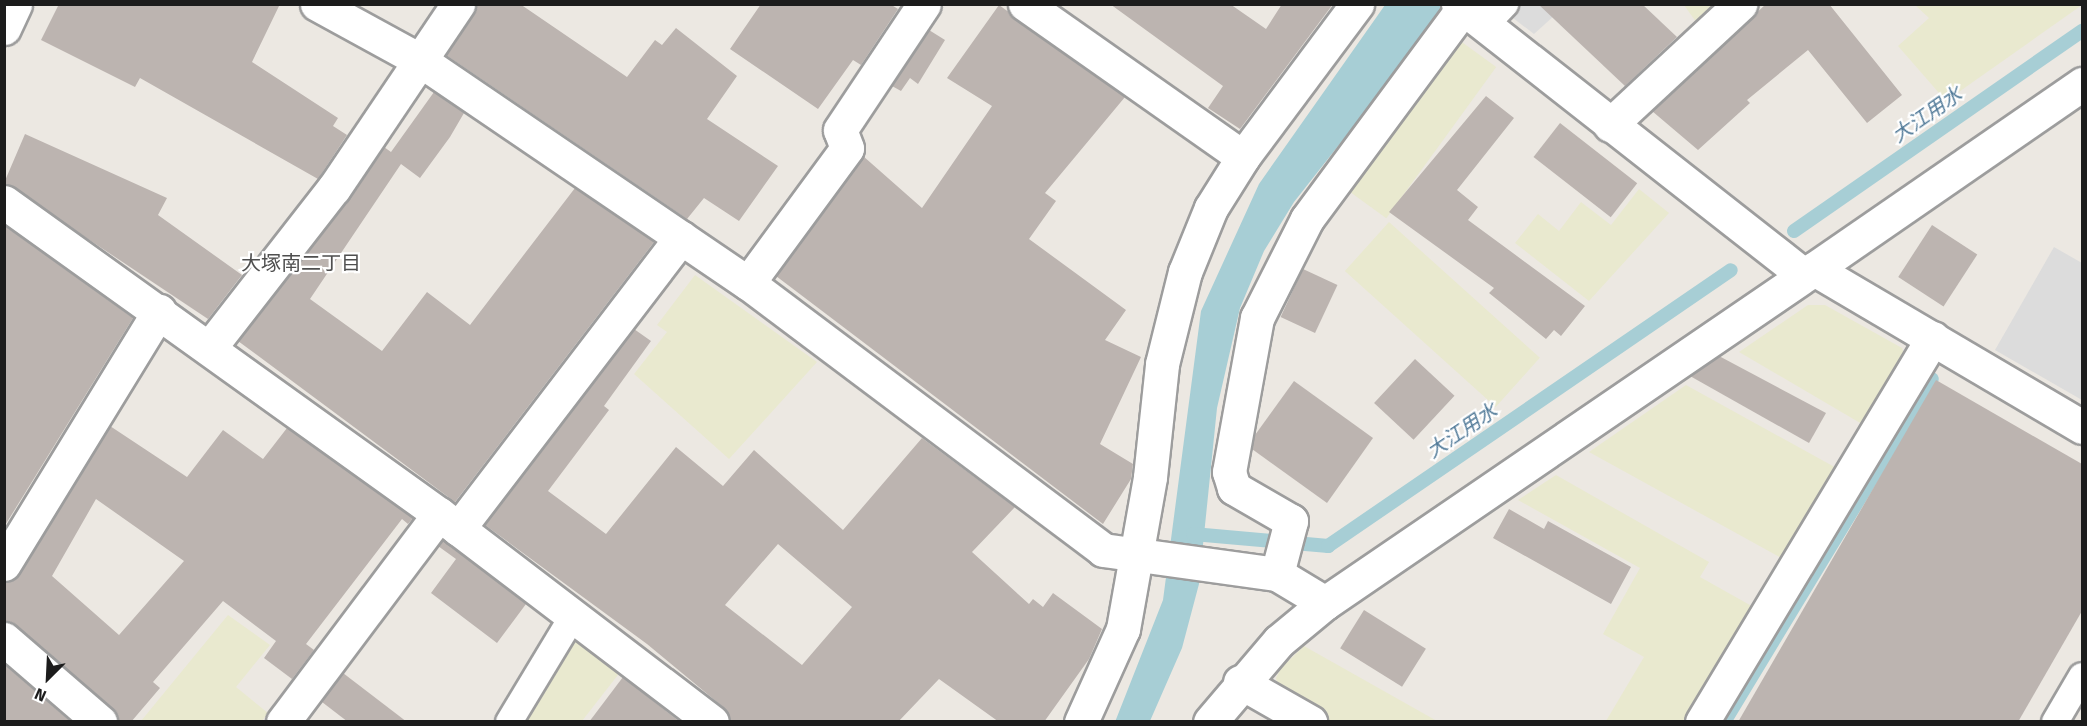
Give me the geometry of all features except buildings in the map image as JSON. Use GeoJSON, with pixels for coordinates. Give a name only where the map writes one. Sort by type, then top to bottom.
{"type":"FeatureCollection","features":[{"type":"Feature","properties":{"kind":"street"},"geometry":{"type":"LineString","coordinates":[[4,28],[15,4]]}},
{"type":"Feature","properties":{"kind":"street"},"geometry":{"type":"LineString","coordinates":[[317,4],[421,61],[748,283],[1103,550],[1216,566],[1279,568],[1325,603]]}},
{"type":"Feature","properties":{"kind":"street"},"geometry":{"type":"LineString","coordinates":[[210,347],[334,188],[458,4]]}},
{"type":"Feature","properties":{"kind":"street"},"geometry":{"type":"LineString","coordinates":[[748,283],[847,148],[840,130],[924,4]]}},
{"type":"Feature","properties":{"kind":"street"},"geometry":{"type":"LineString","coordinates":[[1025,4],[1243,157]]}},
{"type":"Feature","properties":{"kind":"street"},"geometry":{"type":"LineString","coordinates":[[1081,722],[1123,629],[1140,555],[1171,318],[1211,208],[1243,157],[1358,4]]}},
{"type":"Feature","properties":{"kind":"street"},"geometry":{"type":"LineString","coordinates":[[1610,124],[1740,4]]}},
{"type":"Feature","properties":{"kind":"street"},"geometry":{"type":"LineString","coordinates":[[1279,568],[1291,521],[1234,488],[1229,472],[1257,318],[1307,219],[1475,9],[1610,124],[1809,272],[1933,338],[2082,427]]}},
{"type":"Feature","properties":{"kind":"street"},"geometry":{"type":"LineString","coordinates":[[1210,722],[1240,682],[1325,603],[2082,84]]}},
{"type":"Feature","properties":{"kind":"street"},"geometry":{"type":"LineString","coordinates":[[4,202],[210,347],[449,521],[712,722]]}},
{"type":"Feature","properties":{"kind":"street"},"geometry":{"type":"LineString","coordinates":[[283,722],[681,237]]}},
{"type":"Feature","properties":{"kind":"street"},"geometry":{"type":"LineString","coordinates":[[4,564],[159,311]]}},
{"type":"Feature","properties":{"kind":"street"},"geometry":{"type":"LineString","coordinates":[[1702,722],[1933,338]]}},
{"type":"Feature","properties":{"kind":"street"},"geometry":{"type":"LineString","coordinates":[[4,639],[100,722]]}},
{"type":"Feature","properties":{"kind":"street"},"geometry":{"type":"LineString","coordinates":[[1240,682],[1310,722]]}},
{"type":"Feature","properties":{"kind":"lane"},"geometry":{"type":"LineString","coordinates":[[509,722],[573,616]]}},
{"type":"Feature","properties":{"kind":"lane"},"geometry":{"type":"LineString","coordinates":[[2055,722],[2082,676]]}},
{"type":"Feature","properties":{"kind":"green space"},"geometry":{"type":"Polygon","coordinates":[[[1684,5],[1723,5],[1699,26],[1684,5]]]}},
{"type":"Feature","properties":{"kind":"green space"},"geometry":{"type":"Polygon","coordinates":[[[1915,5],[2082,5],[1946,101],[1898,46],[1929,18],[1915,5]]]}},
{"type":"Feature","properties":{"kind":"green space"},"geometry":{"type":"Polygon","coordinates":[[[1459,40],[1496,67],[1386,218],[1349,191],[1459,40]]]}},
{"type":"Feature","properties":{"kind":"green space"},"geometry":{"type":"Polygon","coordinates":[[[1639,189],[1669,213],[1589,301],[1515,243],[1538,214],[1559,231],[1581,202],[1611,225],[1639,189]]]}},
{"type":"Feature","properties":{"kind":"green space"},"geometry":{"type":"Polygon","coordinates":[[[1389,222],[1540,358],[1496,407],[1345,271],[1389,222]]]}},
{"type":"Feature","properties":{"kind":"green space"},"geometry":{"type":"Polygon","coordinates":[[[695,275],[817,362],[729,459],[634,374],[667,332],[657,325],[695,275]]]}},
{"type":"Feature","properties":{"kind":"green space"},"geometry":{"type":"Polygon","coordinates":[[[1808,305],[1825,305],[1902,348],[1906,361],[1867,427],[1739,352],[1808,305]]]}},
{"type":"Feature","properties":{"kind":"green space"},"geometry":{"type":"Polygon","coordinates":[[[1686,385],[1840,470],[1785,560],[1589,452],[1686,385]]]}},
{"type":"Feature","properties":{"kind":"green space"},"geometry":{"type":"Polygon","coordinates":[[[1556,475],[1709,562],[1700,577],[1757,609],[1688,721],[1606,721],[1644,657],[1603,634],[1640,568],[1518,500],[1556,475]]]}},
{"type":"Feature","properties":{"kind":"green space"},"geometry":{"type":"Polygon","coordinates":[[[228,615],[270,645],[236,687],[268,713],[262,721],[141,721],[228,615]]]}},
{"type":"Feature","properties":{"kind":"green space"},"geometry":{"type":"Polygon","coordinates":[[[577,636],[621,671],[582,721],[526,722],[577,636]]]}},
{"type":"Feature","properties":{"kind":"green space"},"geometry":{"type":"Polygon","coordinates":[[[1304,646],[1437,721],[1331,721],[1279,693],[1276,678],[1281,668],[1304,646]]]}},
{"type":"Feature","properties":{"kind":"shaded area"},"geometry":{"type":"Polygon","coordinates":[[[1496,5],[1566,5],[1534,34],[1496,5]]]}},
{"type":"Feature","properties":{"kind":"shaded area"},"geometry":{"type":"Polygon","coordinates":[[[2054,247],[2082,263],[2082,400],[1995,350],[2054,247]]]}},
{"type":"Feature","properties":{"kind":"water"},"geometry":{"type":"Polygon","coordinates":[[[1385,5],[1449,5],[1294,202],[1264,251],[1240,308],[1217,408],[1199,584],[1182,648],[1150,721],[1115,722],[1163,600],[1201,311],[1259,184],[1385,5]]]}},
{"type":"Feature","properties":{"kind":"waterway","name":"大江用水"},"geometry":{"type":"LineString","coordinates":[[1794,231],[2082,31]]}},
{"type":"Feature","properties":{"kind":"waterway","name":"大江用水"},"geometry":{"type":"LineString","coordinates":[[1193,534],[1328,546],[1731,270]]}},
{"type":"Feature","properties":{"kind":"waterway"},"geometry":{"type":"LineString","coordinates":[[1724,722],[1932,379]]}},
{"type":"Feature","properties":{"kind":"district","name":"大塚南二丁目"},"geometry":{"type":"Point","coordinates":[301,263]}}]}
